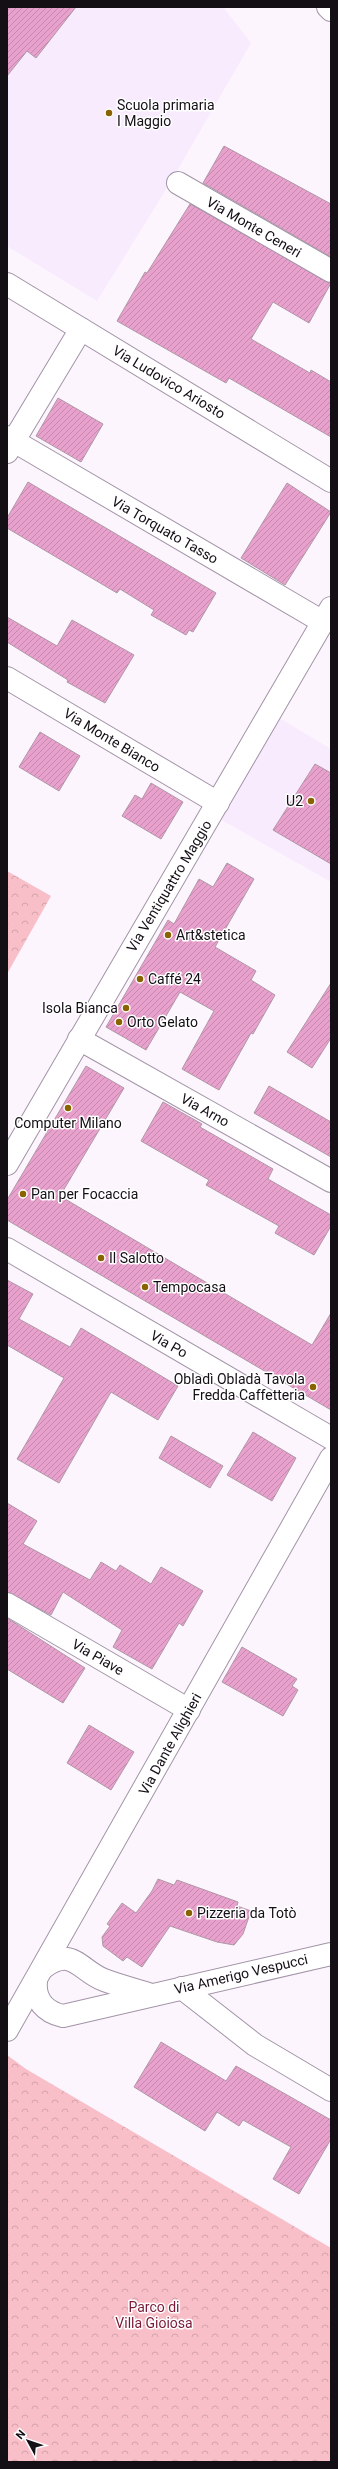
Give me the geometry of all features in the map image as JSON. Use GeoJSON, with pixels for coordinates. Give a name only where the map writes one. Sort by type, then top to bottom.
{"type":"FeatureCollection","features":[{"type":"Feature","properties":{"kind":"main road"},"geometry":{"type":"LineString","coordinates":[[328,7],[331,10]]}},
{"type":"Feature","properties":{"kind":"main road","name":"Via Monte Ceneri"},"geometry":{"type":"LineString","coordinates":[[178,183],[331,271]]}},
{"type":"Feature","properties":{"kind":"main road","name":"Via Ludovico Ariosto"},"geometry":{"type":"LineString","coordinates":[[7,284],[331,480]]}},
{"type":"Feature","properties":{"kind":"main road"},"geometry":{"type":"LineString","coordinates":[[9,444],[81,329]]}},
{"type":"Feature","properties":{"kind":"main road","name":"Via Torquato Tasso"},"geometry":{"type":"LineString","coordinates":[[9,444],[327,615]]}},
{"type":"Feature","properties":{"kind":"main road","name":"Via Ventiquattro Maggio"},"geometry":{"type":"LineString","coordinates":[[7,1164],[327,615]]}},
{"type":"Feature","properties":{"kind":"main road","name":"Via Monte Bianco"},"geometry":{"type":"LineString","coordinates":[[7,678],[218,803]]}},
{"type":"Feature","properties":{"kind":"main road","name":"Via Arno"},"geometry":{"type":"LineString","coordinates":[[79,1039],[331,1181]]}},
{"type":"Feature","properties":{"kind":"main road","name":"Via Po"},"geometry":{"type":"LineString","coordinates":[[7,1249],[331,1438]]}},
{"type":"Feature","properties":{"kind":"main road","name":"Via Dante Alighieri"},"geometry":{"type":"LineString","coordinates":[[7,2030],[331,1458]]}},
{"type":"Feature","properties":{"kind":"main road","name":"Via Piave"},"geometry":{"type":"LineString","coordinates":[[7,1604],[189,1710]]}},
{"type":"Feature","properties":{"kind":"main road","name":"Via Amerigo Vespucci"},"geometry":{"type":"LineString","coordinates":[[40,1974],[36,1993],[40,2002],[46,2010],[63,2016],[331,1954]]}},
{"type":"Feature","properties":{"kind":"main road"},"geometry":{"type":"LineString","coordinates":[[40,1974],[58,1959],[72,1960],[102,1979],[152,1995]]}},
{"type":"Feature","properties":{"kind":"main road"},"geometry":{"type":"LineString","coordinates":[[182,1988],[255,2045],[331,2090]]}},
{"type":"Feature","properties":{"kind":"shaded area","name":"Scuola primaria I Maggio"},"geometry":{"type":"Polygon","coordinates":[[[7,7],[223,7],[251,43],[170,183],[97,301],[7,246],[7,7]]]}},
{"type":"Feature","properties":{"kind":"shaded area"},"geometry":{"type":"Polygon","coordinates":[[[278,717],[331,749],[331,882],[218,818],[278,717]]]}},
{"type":"Feature","properties":{"kind":"green space"},"geometry":{"type":"Polygon","coordinates":[[[7,871],[51,896],[7,974],[7,871]]]}},
{"type":"Feature","properties":{"kind":"green space","name":"Parco di Villa Gioiosa"},"geometry":{"type":"Polygon","coordinates":[[[7,2055],[26,2069],[331,2248],[331,2462],[7,2462],[7,2055]]]}},
{"type":"Feature","properties":{"kind":"building"},"geometry":{"type":"Polygon","coordinates":[[[7,7],[76,7],[36,58],[27,51],[7,76],[7,7]]]}},
{"type":"Feature","properties":{"kind":"building"},"geometry":{"type":"Polygon","coordinates":[[[224,146],[331,204],[331,257],[203,183],[224,146]]]}},
{"type":"Feature","properties":{"kind":"building"},"geometry":{"type":"Polygon","coordinates":[[[190,204],[331,283],[309,323],[273,302],[251,339],[310,373],[311,370],[331,382],[331,437],[229,378],[226,383],[117,321],[145,272],[147,273],[190,204]]]}},
{"type":"Feature","properties":{"kind":"building"},"geometry":{"type":"Polygon","coordinates":[[[58,398],[103,424],[81,462],[36,436],[58,398]]]}},
{"type":"Feature","properties":{"kind":"building"},"geometry":{"type":"Polygon","coordinates":[[[28,482],[216,593],[193,632],[189,630],[186,635],[151,615],[154,610],[120,589],[117,593],[7,528],[7,518],[28,482]]]}},
{"type":"Feature","properties":{"kind":"building"},"geometry":{"type":"Polygon","coordinates":[[[287,483],[331,512],[285,585],[241,558],[287,483]]]}},
{"type":"Feature","properties":{"kind":"building"},"geometry":{"type":"Polygon","coordinates":[[[7,617],[57,646],[72,620],[134,655],[105,703],[67,682],[68,680],[7,642],[7,617]]]}},
{"type":"Feature","properties":{"kind":"building"},"geometry":{"type":"Polygon","coordinates":[[[40,732],[80,756],[59,791],[19,767],[40,732]]]}},
{"type":"Feature","properties":{"kind":"building","name":"U2"},"geometry":{"type":"Polygon","coordinates":[[[315,764],[331,773],[331,864],[273,830],[315,764]]]}},
{"type":"Feature","properties":{"kind":"building"},"geometry":{"type":"Polygon","coordinates":[[[151,783],[183,802],[161,839],[122,816],[135,795],[142,799],[151,783]]]}},
{"type":"Feature","properties":{"kind":"building"},"geometry":{"type":"Polygon","coordinates":[[[227,863],[254,879],[215,947],[256,971],[251,980],[275,995],[253,1034],[251,1033],[219,1090],[182,1069],[214,1011],[180,992],[146,1050],[106,1027],[168,920],[174,924],[199,879],[213,887],[227,863]]]}},
{"type":"Feature","properties":{"kind":"building"},"geometry":{"type":"Polygon","coordinates":[[[331,983],[331,1038],[312,1068],[287,1052],[331,983]]]}},
{"type":"Feature","properties":{"kind":"building"},"geometry":{"type":"Polygon","coordinates":[[[86,1066],[124,1088],[60,1196],[312,1345],[331,1313],[331,1410],[7,1220],[7,1200],[86,1066]]]}},
{"type":"Feature","properties":{"kind":"building"},"geometry":{"type":"Polygon","coordinates":[[[269,1086],[331,1122],[331,1157],[254,1113],[269,1086]]]}},
{"type":"Feature","properties":{"kind":"building"},"geometry":{"type":"Polygon","coordinates":[[[163,1102],[202,1124],[200,1127],[273,1169],[268,1179],[331,1215],[331,1226],[314,1255],[275,1233],[279,1226],[206,1185],[209,1180],[141,1141],[163,1102]]]}},
{"type":"Feature","properties":{"kind":"building"},"geometry":{"type":"Polygon","coordinates":[[[7,1280],[33,1294],[19,1319],[70,1347],[81,1328],[178,1386],[158,1420],[111,1392],[59,1483],[17,1459],[64,1378],[7,1345],[7,1280]]]}},
{"type":"Feature","properties":{"kind":"building"},"geometry":{"type":"Polygon","coordinates":[[[253,1432],[296,1458],[272,1501],[227,1475],[253,1432]]]}},
{"type":"Feature","properties":{"kind":"building"},"geometry":{"type":"Polygon","coordinates":[[[171,1436],[223,1466],[210,1488],[159,1458],[171,1436]]]}},
{"type":"Feature","properties":{"kind":"building"},"geometry":{"type":"Polygon","coordinates":[[[7,1503],[37,1521],[23,1544],[90,1580],[101,1562],[116,1571],[120,1565],[151,1584],[161,1567],[203,1591],[183,1626],[179,1623],[152,1669],[113,1647],[122,1630],[63,1592],[51,1615],[7,1592],[7,1503]]]}},
{"type":"Feature","properties":{"kind":"building"},"geometry":{"type":"Polygon","coordinates":[[[7,1618],[85,1668],[63,1703],[7,1669],[7,1618]]]}},
{"type":"Feature","properties":{"kind":"building"},"geometry":{"type":"Polygon","coordinates":[[[242,1647],[297,1679],[292,1686],[298,1690],[283,1716],[222,1682],[242,1647]]]}},
{"type":"Feature","properties":{"kind":"building"},"geometry":{"type":"Polygon","coordinates":[[[89,1725],[134,1752],[111,1790],[67,1763],[89,1725]]]}},
{"type":"Feature","properties":{"kind":"building"},"geometry":{"type":"Polygon","coordinates":[[[158,1879],[174,1885],[177,1880],[238,1902],[237,1906],[251,1911],[243,1934],[234,1945],[217,1942],[170,1926],[142,1967],[127,1957],[123,1961],[103,1946],[102,1937],[110,1926],[107,1924],[122,1903],[136,1913],[152,1891],[158,1879]]]}},
{"type":"Feature","properties":{"kind":"building"},"geometry":{"type":"Polygon","coordinates":[[[161,2042],[226,2081],[236,2066],[331,2120],[331,2139],[299,2194],[273,2179],[291,2147],[243,2120],[239,2126],[217,2112],[205,2131],[134,2087],[161,2042]]]}},
{"type":"Feature","properties":{"kind":"place","name":"Scuola primaria I Maggio"},"geometry":{"type":"Point","coordinates":[109,113]}},
{"type":"Feature","properties":{"kind":"place","name":"U2"},"geometry":{"type":"Point","coordinates":[311,801]}},
{"type":"Feature","properties":{"kind":"place","name":"Art&stetica"},"geometry":{"type":"Point","coordinates":[168,935]}},
{"type":"Feature","properties":{"kind":"place","name":"Caffé 24"},"geometry":{"type":"Point","coordinates":[140,979]}},
{"type":"Feature","properties":{"kind":"place","name":"Isola Bianca"},"geometry":{"type":"Point","coordinates":[126,1008]}},
{"type":"Feature","properties":{"kind":"place","name":"Orto Gelato"},"geometry":{"type":"Point","coordinates":[119,1022]}},
{"type":"Feature","properties":{"kind":"place","name":"Computer Milano"},"geometry":{"type":"Point","coordinates":[68,1108]}},
{"type":"Feature","properties":{"kind":"place","name":"Pan per Focaccia"},"geometry":{"type":"Point","coordinates":[23,1194]}},
{"type":"Feature","properties":{"kind":"place","name":"Il Salotto"},"geometry":{"type":"Point","coordinates":[101,1258]}},
{"type":"Feature","properties":{"kind":"place","name":"Tempocasa"},"geometry":{"type":"Point","coordinates":[145,1287]}},
{"type":"Feature","properties":{"kind":"place","name":"Obladì Obladà Tavola Fredda Caffetteria"},"geometry":{"type":"Point","coordinates":[313,1387]}},
{"type":"Feature","properties":{"kind":"place","name":"Pizzeria da Totò"},"geometry":{"type":"Point","coordinates":[189,1913]}}]}
